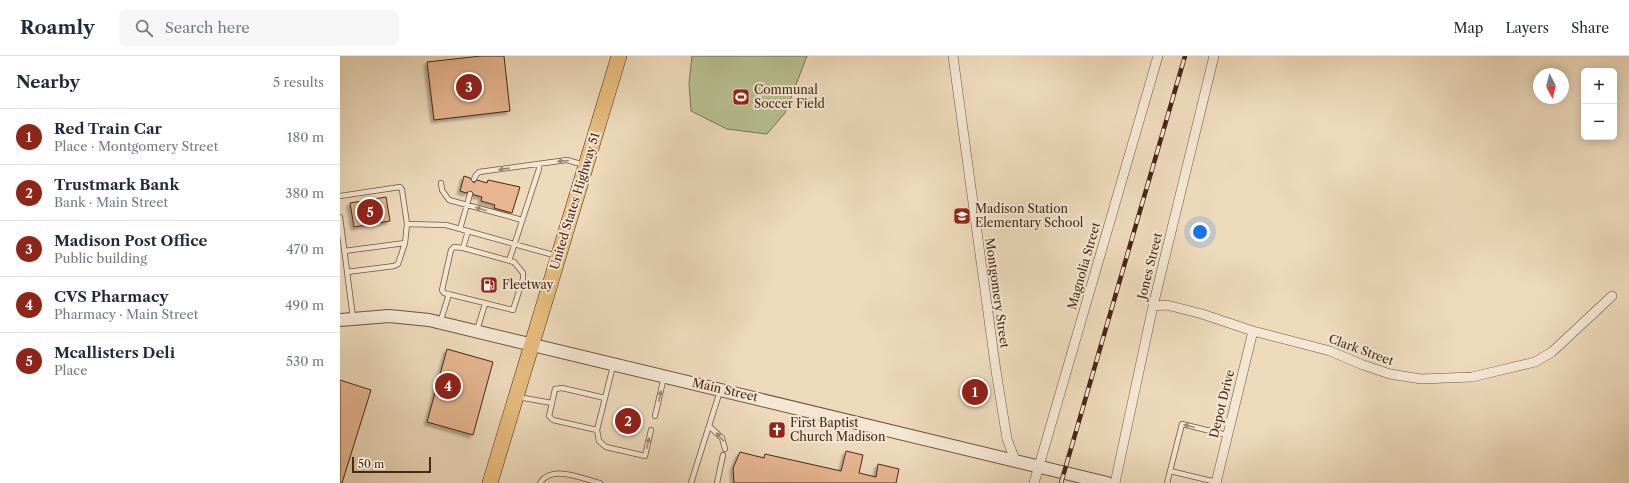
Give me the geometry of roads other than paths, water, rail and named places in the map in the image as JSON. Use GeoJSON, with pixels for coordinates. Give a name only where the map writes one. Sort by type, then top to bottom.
{"type":"FeatureCollection","features":[{"type":"Feature","properties":{"kind":"main road","name":"United States Highway 51"},"geometry":{"type":"LineString","coordinates":[[490,483],[619,56]]}},
{"type":"Feature","properties":{"kind":"street","name":"Montgomery Street"},"geometry":{"type":"LineString","coordinates":[[953,56],[996,371],[1007,439],[1015,460]]}},
{"type":"Feature","properties":{"kind":"street","name":"Magnolia Street"},"geometry":{"type":"LineString","coordinates":[[1034,483],[1158,56]]}},
{"type":"Feature","properties":{"kind":"street","name":"Jones Street"},"geometry":{"type":"LineString","coordinates":[[1114,483],[1153,306],[1214,56]]}},
{"type":"Feature","properties":{"kind":"street","name":"Clark Street"},"geometry":{"type":"LineString","coordinates":[[1153,306],[1167,305],[1252,331],[1330,351],[1363,365],[1390,374],[1421,379],[1472,377],[1535,362],[1552,352],[1612,296]]}},
{"type":"Feature","properties":{"kind":"street","name":"Main Street"},"geometry":{"type":"LineString","coordinates":[[340,320],[389,316],[429,320],[1015,460],[1081,480],[1107,483]]}},
{"type":"Feature","properties":{"kind":"street","name":"Depot Drive"},"geometry":{"type":"LineString","coordinates":[[1216,483],[1252,331]]}},
{"type":"Feature","properties":{"kind":"lane"},"geometry":{"type":"LineString","coordinates":[[474,180],[476,174],[479,172],[568,160],[586,166]]}},
{"type":"Feature","properties":{"kind":"lane"},"geometry":{"type":"LineString","coordinates":[[509,261],[539,169],[539,164]]}},
{"type":"Feature","properties":{"kind":"lane"},"geometry":{"type":"LineString","coordinates":[[441,183],[446,197],[467,205],[522,220]]}},
{"type":"Feature","properties":{"kind":"lane"},"geometry":{"type":"LineString","coordinates":[[340,196],[400,187],[402,190],[407,224],[401,260],[394,266],[347,272]]}},
{"type":"Feature","properties":{"kind":"lane"},"geometry":{"type":"LineString","coordinates":[[460,229],[470,194]]}},
{"type":"Feature","properties":{"kind":"lane"},"geometry":{"type":"LineString","coordinates":[[340,217],[353,318]]}},
{"type":"Feature","properties":{"kind":"lane"},"geometry":{"type":"LineString","coordinates":[[407,224],[431,224],[460,229],[558,257]]}},
{"type":"Feature","properties":{"kind":"lane"},"geometry":{"type":"LineString","coordinates":[[463,248],[468,231]]}},
{"type":"Feature","properties":{"kind":"lane"},"geometry":{"type":"LineString","coordinates":[[344,251],[405,243]]}},
{"type":"Feature","properties":{"kind":"lane"},"geometry":{"type":"LineString","coordinates":[[454,247],[463,248],[509,261],[514,262],[524,276],[515,309],[510,310],[444,293],[441,287],[451,250],[454,247]]}},
{"type":"Feature","properties":{"kind":"lane"},"geometry":{"type":"LineString","coordinates":[[440,323],[448,294]]}},
{"type":"Feature","properties":{"kind":"lane"},"geometry":{"type":"LineString","coordinates":[[476,332],[485,304]]}},
{"type":"Feature","properties":{"kind":"lane"},"geometry":{"type":"LineString","coordinates":[[613,364],[598,430],[599,441],[606,447],[645,456],[651,430]]}},
{"type":"Feature","properties":{"kind":"lane"},"geometry":{"type":"LineString","coordinates":[[655,416],[664,376]]}},
{"type":"Feature","properties":{"kind":"lane"},"geometry":{"type":"LineString","coordinates":[[598,430],[553,420],[549,416],[555,389],[562,388],[605,398]]}},
{"type":"Feature","properties":{"kind":"lane"},"geometry":{"type":"LineString","coordinates":[[691,483],[721,389]]}},
{"type":"Feature","properties":{"kind":"lane"},"geometry":{"type":"LineString","coordinates":[[516,396],[552,403]]}},
{"type":"Feature","properties":{"kind":"lane"},"geometry":{"type":"LineString","coordinates":[[1167,483],[1182,424],[1227,435]]}},
{"type":"Feature","properties":{"kind":"lane"},"geometry":{"type":"LineString","coordinates":[[710,427],[722,438],[725,449]]}},
{"type":"Feature","properties":{"kind":"lane"},"geometry":{"type":"LineString","coordinates":[[717,483],[723,455]]}},
{"type":"Feature","properties":{"kind":"lane"},"geometry":{"type":"LineString","coordinates":[[1170,471],[1216,483]]}},
{"type":"Feature","properties":{"kind":"lane"},"geometry":{"type":"LineString","coordinates":[[540,483],[546,476],[555,473],[600,483]]}},
{"type":"Feature","properties":{"kind":"railway"},"geometry":{"type":"LineString","coordinates":[[1061,483],[1185,56]]}},
{"type":"Feature","properties":{"kind":"place","name":"Madison Post Office"},"geometry":{"type":"Point","coordinates":[469,87]}},
{"type":"Feature","properties":{"kind":"place","name":"Communal Soccer Field"},"geometry":{"type":"Point","coordinates":[741,97]}},
{"type":"Feature","properties":{"kind":"place","name":"Mcallisters Deli"},"geometry":{"type":"Point","coordinates":[370,212]}},
{"type":"Feature","properties":{"kind":"place","name":"Madison Station Elementary School"},"geometry":{"type":"Point","coordinates":[962,216]}},
{"type":"Feature","properties":{"kind":"place","name":"Fleetway"},"geometry":{"type":"Point","coordinates":[489,285]}},
{"type":"Feature","properties":{"kind":"place","name":"CVS Pharmacy"},"geometry":{"type":"Point","coordinates":[448,386]}},
{"type":"Feature","properties":{"kind":"place","name":"Red Train Car"},"geometry":{"type":"Point","coordinates":[975,392]}},
{"type":"Feature","properties":{"kind":"place","name":"Trustmark Bank"},"geometry":{"type":"Point","coordinates":[628,421]}},
{"type":"Feature","properties":{"kind":"place","name":"First Baptist Church Madison"},"geometry":{"type":"Point","coordinates":[777,430]}}]}
